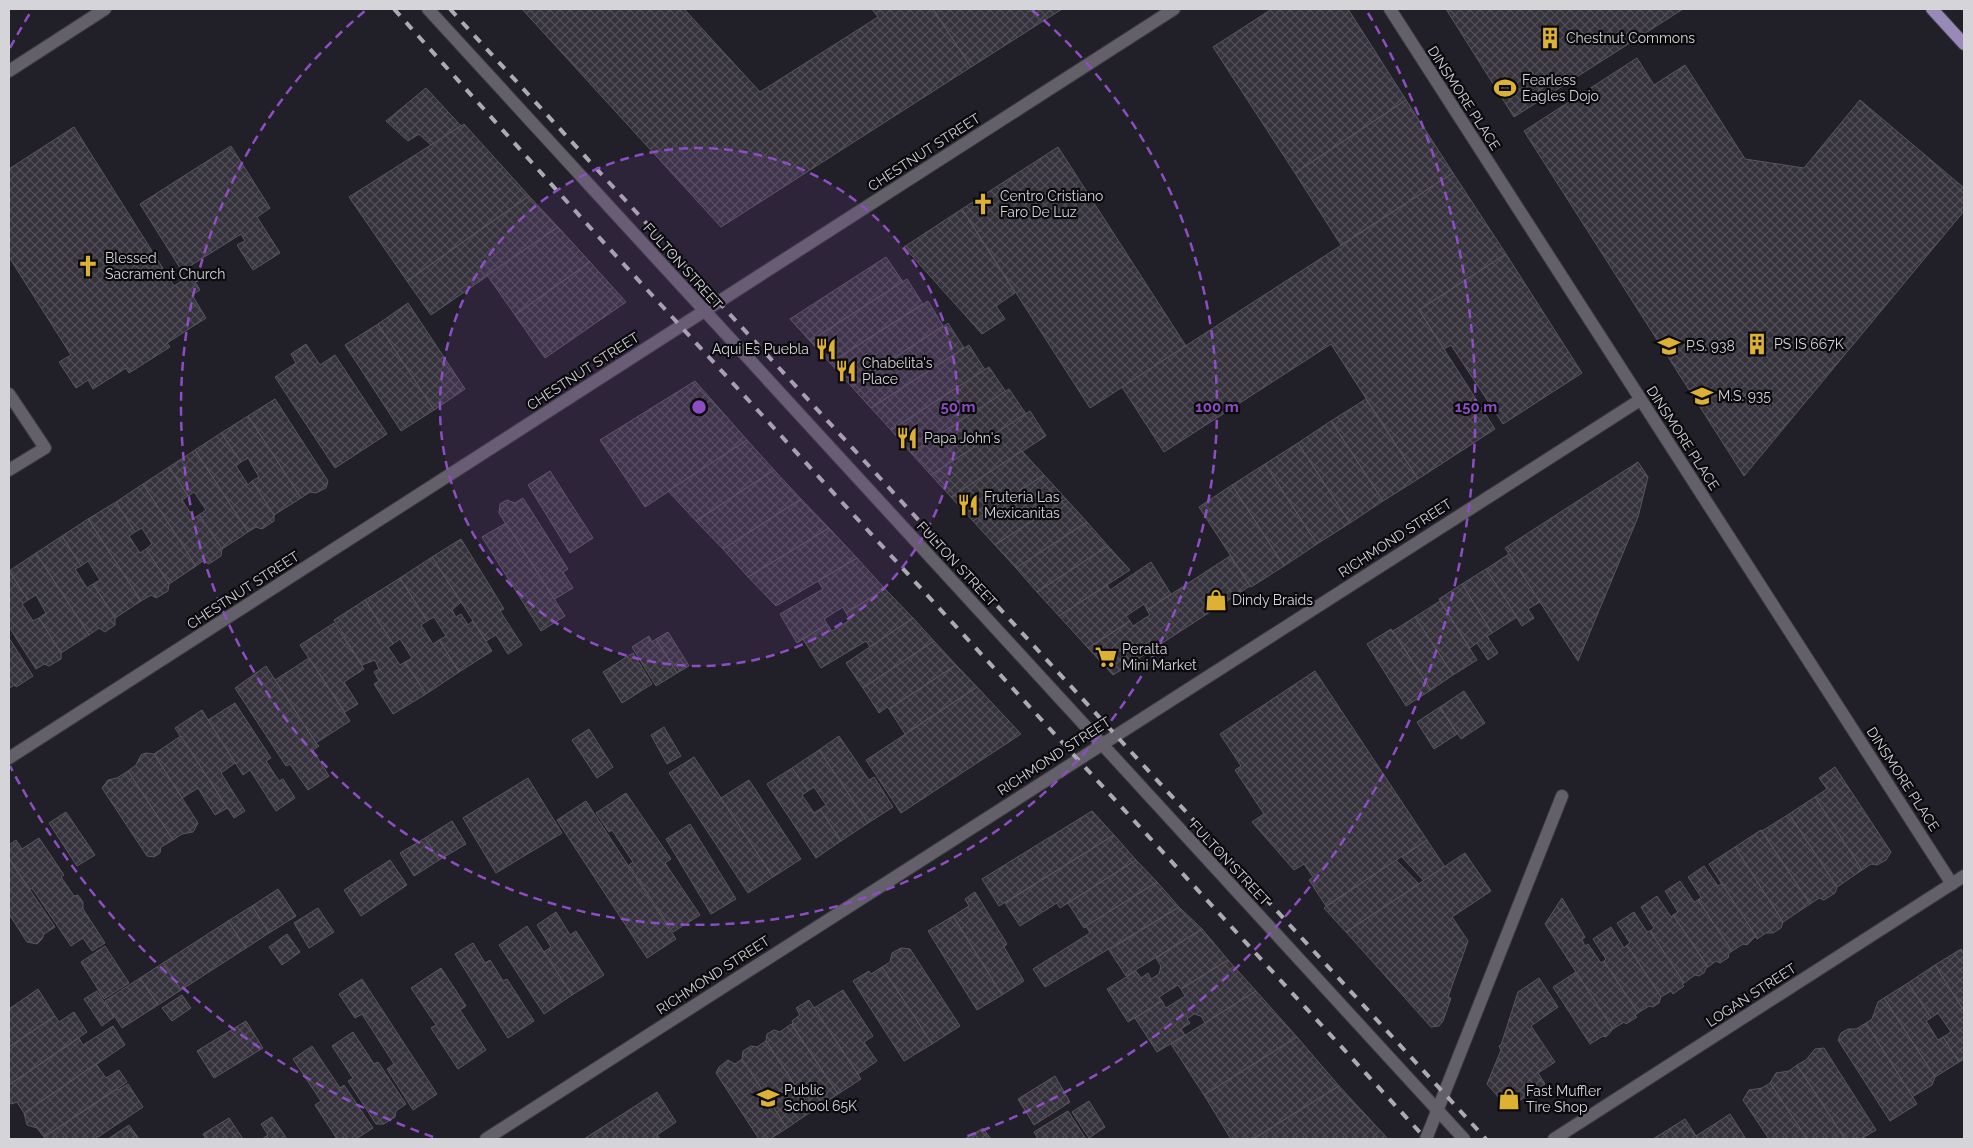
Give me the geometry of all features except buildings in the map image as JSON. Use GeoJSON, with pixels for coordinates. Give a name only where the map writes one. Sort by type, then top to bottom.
{"type":"FeatureCollection","features":[{"type":"Feature","properties":{"kind":"main road"},"geometry":{"type":"LineString","coordinates":[[1932,9],[1964,44]]}},
{"type":"Feature","properties":{"kind":"street"},"geometry":{"type":"LineString","coordinates":[[9,71],[106,9]]}},
{"type":"Feature","properties":{"kind":"street","name":"FULTON STREET"},"geometry":{"type":"LineString","coordinates":[[428,9],[1464,1139]]}},
{"type":"Feature","properties":{"kind":"street","name":"CHESTNUT STREET"},"geometry":{"type":"LineString","coordinates":[[9,758],[1174,9]]}},
{"type":"Feature","properties":{"kind":"street","name":"DINSMORE PLACE"},"geometry":{"type":"LineString","coordinates":[[1390,9],[1952,884]]}},
{"type":"Feature","properties":{"kind":"street"},"geometry":{"type":"LineString","coordinates":[[9,394],[45,448],[9,470]]}},
{"type":"Feature","properties":{"kind":"street","name":"RICHMOND STREET"},"geometry":{"type":"LineString","coordinates":[[486,1139],[1640,400]]}},
{"type":"Feature","properties":{"kind":"street"},"geometry":{"type":"LineString","coordinates":[[1426,1139],[1562,796]]}},
{"type":"Feature","properties":{"kind":"street","name":"LOGAN STREET"},"geometry":{"type":"LineString","coordinates":[[1554,1139],[1964,876]]}},
{"type":"Feature","properties":{"kind":"railway"},"geometry":{"type":"LineString","coordinates":[[394,9],[596,234],[1426,1139]]}},
{"type":"Feature","properties":{"kind":"railway"},"geometry":{"type":"LineString","coordinates":[[450,9],[1486,1139]]}},
{"type":"Feature","properties":{"kind":"place","name":"Chestnut Commons"},"geometry":{"type":"Point","coordinates":[1550,38]}},
{"type":"Feature","properties":{"kind":"place","name":"Fearless Eagles Dojo"},"geometry":{"type":"Point","coordinates":[1505,88]}},
{"type":"Feature","properties":{"kind":"place","name":"Centro Cristiano Faro De Luz"},"geometry":{"type":"Point","coordinates":[983,204]}},
{"type":"Feature","properties":{"kind":"place","name":"Blessed Sacrament Church"},"geometry":{"type":"Point","coordinates":[88,266]}},
{"type":"Feature","properties":{"kind":"place","name":"PS IS 667K"},"geometry":{"type":"Point","coordinates":[1757,344]}},
{"type":"Feature","properties":{"kind":"place","name":"P.S. 938"},"geometry":{"type":"Point","coordinates":[1669,346]}},
{"type":"Feature","properties":{"kind":"place","name":"Aqui Es Puebla"},"geometry":{"type":"Point","coordinates":[826,349]}},
{"type":"Feature","properties":{"kind":"place","name":"Chabelita's Place"},"geometry":{"type":"Point","coordinates":[846,371]}},
{"type":"Feature","properties":{"kind":"place","name":"M.S. 935"},"geometry":{"type":"Point","coordinates":[1702,396]}},
{"type":"Feature","properties":{"kind":"place","name":"Papa John's"},"geometry":{"type":"Point","coordinates":[907,438]}},
{"type":"Feature","properties":{"kind":"place","name":"Fruteria Las Mexicanitas"},"geometry":{"type":"Point","coordinates":[968,505]}},
{"type":"Feature","properties":{"kind":"place","name":"Dindy Braids"},"geometry":{"type":"Point","coordinates":[1216,600]}},
{"type":"Feature","properties":{"kind":"place","name":"Peralta Mini Market"},"geometry":{"type":"Point","coordinates":[1106,657]}},
{"type":"Feature","properties":{"kind":"place","name":"Public School 65K"},"geometry":{"type":"Point","coordinates":[768,1098]}},
{"type":"Feature","properties":{"kind":"place","name":"Fast Muffler Tire Shop"},"geometry":{"type":"Point","coordinates":[1509,1099]}}]}
